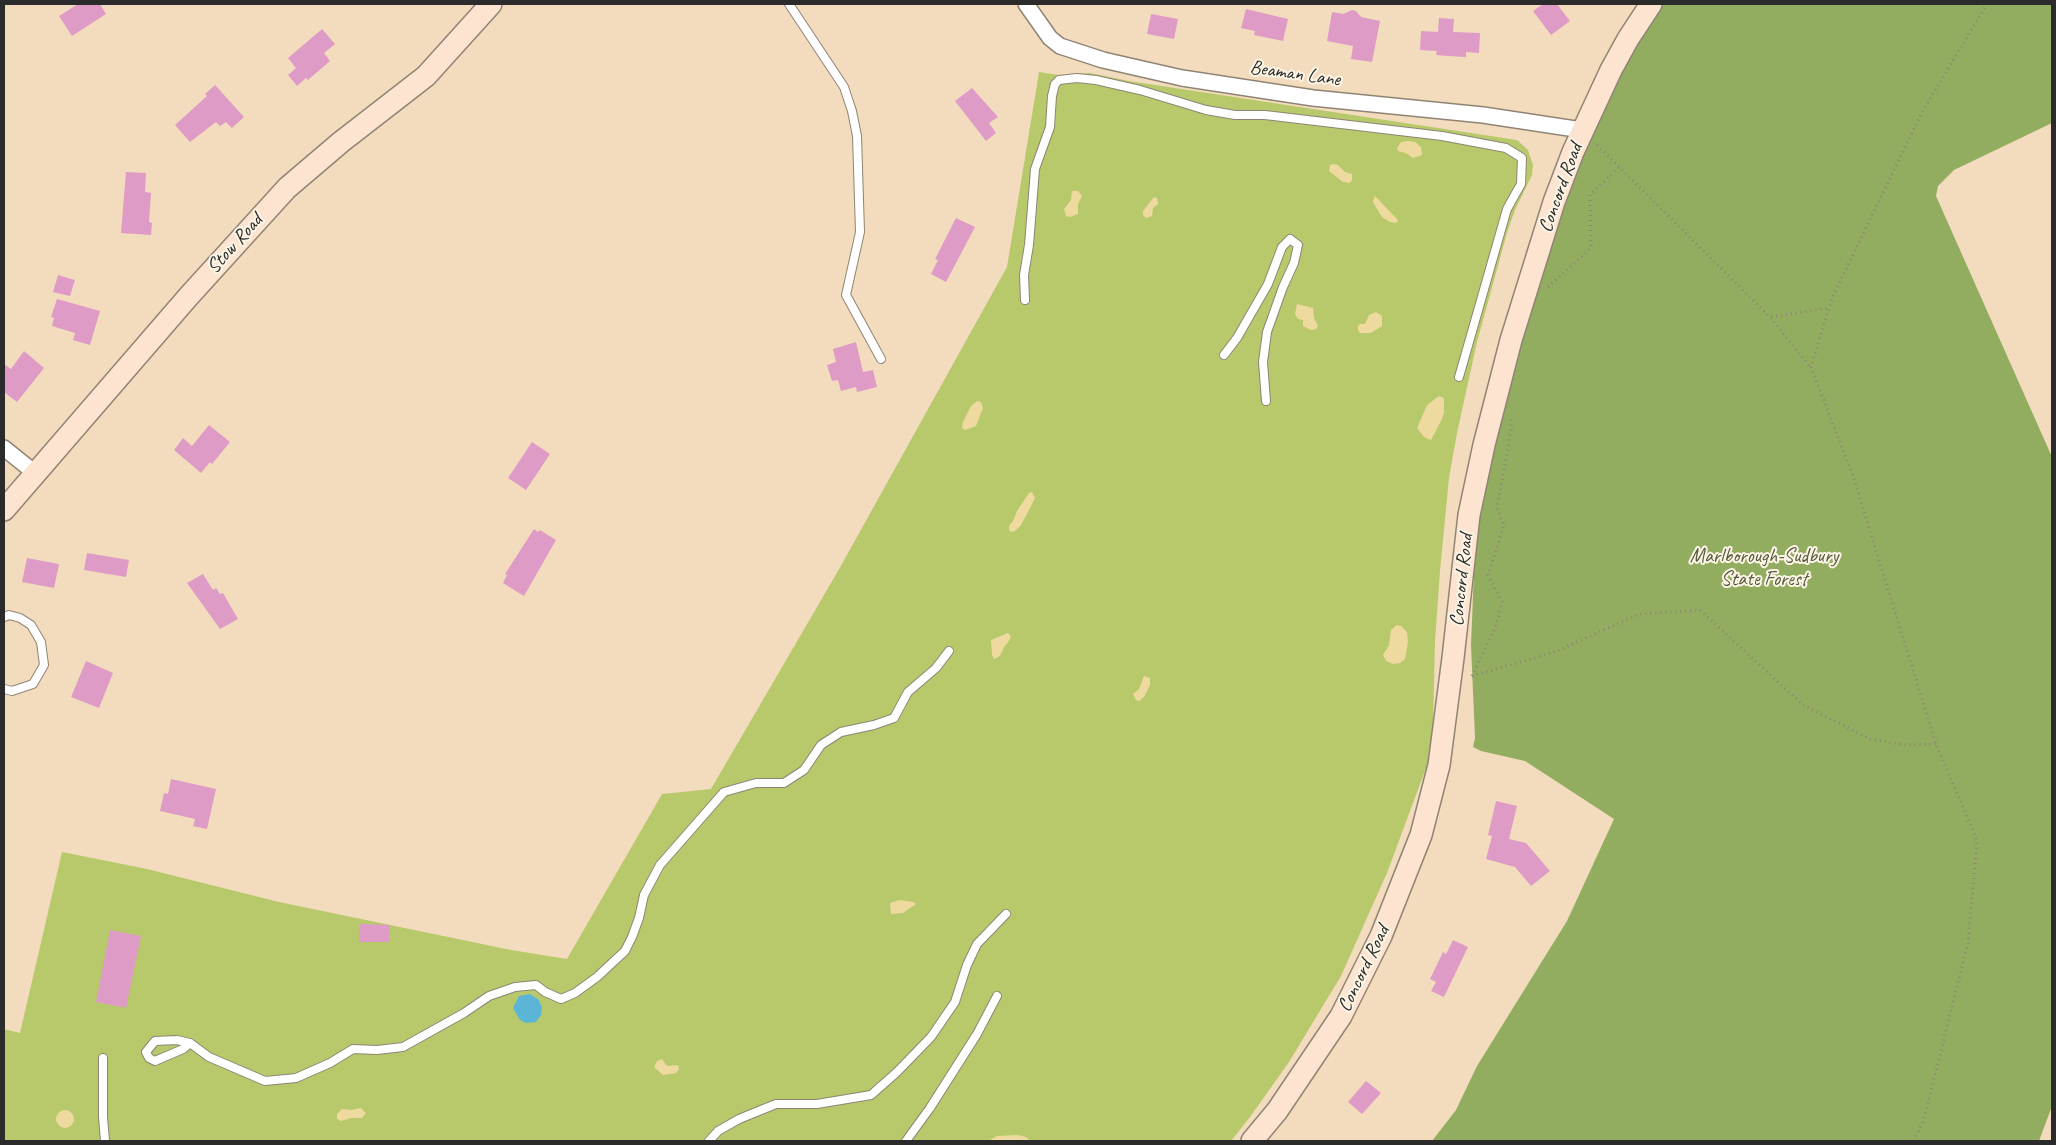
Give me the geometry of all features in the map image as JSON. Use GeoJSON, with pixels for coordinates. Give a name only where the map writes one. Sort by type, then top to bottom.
{"type":"FeatureCollection","features":[{"type":"Feature","properties":{"kind":"street","name":"Stow Road"},"geometry":{"type":"LineString","coordinates":[[4,510],[194,290],[280,195],[341,142],[426,76],[491,4]]}},
{"type":"Feature","properties":{"kind":"street","name":"Beaman Lane"},"geometry":{"type":"LineString","coordinates":[[1026,4],[1050,38],[1060,46],[1103,60],[1182,78],[1294,95],[1483,115],[1582,130]]}},
{"type":"Feature","properties":{"kind":"street","name":"Concord Road"},"geometry":{"type":"LineString","coordinates":[[1252,1141],[1277,1111],[1341,1016],[1392,911],[1421,835],[1439,765],[1465,542],[1484,445],[1502,375],[1554,202],[1582,130],[1619,54],[1651,4]]}},
{"type":"Feature","properties":{"kind":"street"},"geometry":{"type":"LineString","coordinates":[[4,448],[35,473]]}},
{"type":"Feature","properties":{"kind":"lane"},"geometry":{"type":"LineString","coordinates":[[789,4],[844,87],[852,111],[857,136],[860,232],[846,295],[881,359]]}},
{"type":"Feature","properties":{"kind":"lane"},"geometry":{"type":"LineString","coordinates":[[1025,300],[1024,275],[1030,244],[1035,168],[1050,127],[1052,96],[1058,80],[1077,78],[1096,80],[1140,90],[1206,110],[1235,115],[1266,115],[1300,121],[1342,123],[1442,136],[1506,148],[1522,158],[1521,184],[1507,208],[1459,377]]}},
{"type":"Feature","properties":{"kind":"lane"},"geometry":{"type":"LineString","coordinates":[[1224,355],[1237,338],[1268,284],[1282,248],[1290,239],[1298,244],[1294,264],[1283,288],[1266,340],[1263,362],[1266,401]]}},
{"type":"Feature","properties":{"kind":"lane"},"geometry":{"type":"LineString","coordinates":[[4,617],[10,615],[20,618],[31,625],[41,642],[44,666],[33,684],[12,690],[4,689]]}},
{"type":"Feature","properties":{"kind":"lane"},"geometry":{"type":"LineString","coordinates":[[190,1043],[182,1049],[155,1061],[148,1058],[146,1052],[156,1041],[177,1040],[190,1043],[209,1057],[265,1081],[296,1078],[330,1063],[353,1049],[377,1050],[403,1047],[464,1013],[489,996],[515,987],[536,985],[545,992],[561,999],[575,993],[597,977],[625,951],[639,918],[644,895],[660,865],[724,792],[756,783],[784,783],[804,770],[821,745],[840,732],[874,725],[894,718],[908,692],[936,668],[949,651]]}},
{"type":"Feature","properties":{"kind":"lane"},"geometry":{"type":"LineString","coordinates":[[708,1141],[718,1131],[776,1104],[817,1104],[871,1095],[897,1072],[931,1037],[955,1002],[967,965],[977,944],[1006,914]]}},
{"type":"Feature","properties":{"kind":"lane"},"geometry":{"type":"LineString","coordinates":[[906,1141],[978,1034],[997,996]]}},
{"type":"Feature","properties":{"kind":"lane"},"geometry":{"type":"LineString","coordinates":[[103,1058],[103,1117],[106,1141]]}},
{"type":"Feature","properties":{"kind":"path"},"geometry":{"type":"LineString","coordinates":[[1811,368],[1829,308],[1922,112],[1987,4]]}},
{"type":"Feature","properties":{"kind":"path"},"geometry":{"type":"LineString","coordinates":[[1582,130],[1770,317],[1811,368],[1853,476],[1936,744],[1978,840],[1968,943],[1924,1120],[1914,1141]]}},
{"type":"Feature","properties":{"kind":"path"},"geometry":{"type":"LineString","coordinates":[[1547,288],[1591,248],[1590,195],[1619,168]]}},
{"type":"Feature","properties":{"kind":"path"},"geometry":{"type":"LineString","coordinates":[[1770,317],[1829,308]]}},
{"type":"Feature","properties":{"kind":"path"},"geometry":{"type":"LineString","coordinates":[[1472,676],[1495,628],[1502,602],[1488,575],[1504,525],[1497,508],[1511,430],[1511,411]]}},
{"type":"Feature","properties":{"kind":"path"},"geometry":{"type":"LineString","coordinates":[[1451,675],[1472,676],[1555,652],[1639,614],[1700,610],[1803,705],[1870,739],[1906,745],[1936,744]]}},
{"type":"Feature","properties":{"kind":"green space","name":"Marlborough-Sudbury State Forest"},"geometry":{"type":"Polygon","coordinates":[[[1655,4],[2052,4],[2052,123],[1954,170],[1938,186],[1936,196],[2052,457],[2052,1106],[2039,1141],[1432,1141],[1456,1110],[1477,1066],[1567,921],[1614,819],[1525,761],[1481,751],[1473,747],[1475,738],[1471,645],[1474,571],[1486,444],[1580,152],[1655,4]]]}},
{"type":"Feature","properties":{"kind":"green space"},"geometry":{"type":"Polygon","coordinates":[[[1039,72],[1059,75],[1090,73],[1129,81],[1517,140],[1528,150],[1533,165],[1532,175],[1515,210],[1507,233],[1477,342],[1449,478],[1435,641],[1432,769],[1426,768],[1387,873],[1341,976],[1289,1062],[1231,1141],[4,1141],[4,1029],[20,1033],[62,852],[147,869],[279,902],[511,950],[567,959],[662,794],[711,789],[838,571],[1007,267],[1039,72]]]}},
{"type":"Feature","properties":{"kind":"sand"},"geometry":{"type":"Polygon","coordinates":[[[1401,142],[1415,142],[1421,147],[1422,155],[1413,158],[1406,153],[1398,151],[1397,148],[1401,142]]]}},
{"type":"Feature","properties":{"kind":"sand"},"geometry":{"type":"Polygon","coordinates":[[[1330,165],[1338,165],[1345,172],[1352,174],[1350,183],[1343,182],[1329,171],[1330,165]]]}},
{"type":"Feature","properties":{"kind":"sand"},"geometry":{"type":"Polygon","coordinates":[[[1072,191],[1078,191],[1082,196],[1078,204],[1078,214],[1070,217],[1066,216],[1064,209],[1071,200],[1072,191]]]}},
{"type":"Feature","properties":{"kind":"sand"},"geometry":{"type":"Polygon","coordinates":[[[1375,196],[1396,218],[1398,221],[1396,223],[1382,217],[1373,201],[1375,196]]]}},
{"type":"Feature","properties":{"kind":"sand"},"geometry":{"type":"Polygon","coordinates":[[[1154,197],[1157,198],[1158,204],[1153,208],[1152,216],[1146,218],[1143,215],[1143,211],[1154,197]]]}},
{"type":"Feature","properties":{"kind":"sand"},"geometry":{"type":"Polygon","coordinates":[[[1297,304],[1313,308],[1314,318],[1318,326],[1316,329],[1311,330],[1303,326],[1303,320],[1298,319],[1295,314],[1297,304]]]}},
{"type":"Feature","properties":{"kind":"sand"},"geometry":{"type":"Polygon","coordinates":[[[1376,312],[1382,316],[1382,326],[1371,333],[1360,333],[1358,326],[1365,324],[1369,315],[1376,312]]]}},
{"type":"Feature","properties":{"kind":"sand"},"geometry":{"type":"Polygon","coordinates":[[[1439,396],[1444,398],[1444,412],[1431,440],[1424,437],[1417,428],[1427,405],[1439,396]]]}},
{"type":"Feature","properties":{"kind":"sand"},"geometry":{"type":"Polygon","coordinates":[[[977,401],[981,402],[983,408],[976,426],[965,430],[962,428],[963,422],[971,406],[977,401]]]}},
{"type":"Feature","properties":{"kind":"sand"},"geometry":{"type":"Polygon","coordinates":[[[1032,492],[1035,498],[1028,512],[1021,525],[1011,532],[1009,526],[1029,493],[1032,492]]]}},
{"type":"Feature","properties":{"kind":"sand"},"geometry":{"type":"Polygon","coordinates":[[[1397,625],[1407,632],[1408,642],[1405,659],[1400,663],[1393,664],[1386,661],[1383,655],[1389,645],[1391,630],[1397,625]]]}},
{"type":"Feature","properties":{"kind":"sand"},"geometry":{"type":"Polygon","coordinates":[[[1008,633],[1011,636],[1009,641],[1000,656],[994,659],[991,640],[1008,633]]]}},
{"type":"Feature","properties":{"kind":"sand"},"geometry":{"type":"Polygon","coordinates":[[[1144,676],[1150,678],[1150,685],[1144,697],[1139,701],[1136,700],[1133,694],[1139,689],[1144,676]]]}},
{"type":"Feature","properties":{"kind":"sand"},"geometry":{"type":"Polygon","coordinates":[[[900,900],[916,904],[903,913],[891,914],[890,903],[900,900]]]}},
{"type":"Feature","properties":{"kind":"sand"},"geometry":{"type":"Polygon","coordinates":[[[662,1059],[667,1066],[678,1065],[679,1069],[676,1073],[663,1075],[654,1067],[657,1061],[662,1059]]]}},
{"type":"Feature","properties":{"kind":"sand"},"geometry":{"type":"Polygon","coordinates":[[[361,1108],[366,1113],[362,1118],[341,1121],[337,1119],[337,1114],[342,1109],[352,1110],[361,1108]]]}},
{"type":"Feature","properties":{"kind":"sand"},"geometry":{"type":"Polygon","coordinates":[[[65,1110],[71,1113],[74,1119],[71,1125],[65,1128],[59,1125],[56,1119],[59,1113],[65,1110]]]}},
{"type":"Feature","properties":{"kind":"sand"},"geometry":{"type":"Polygon","coordinates":[[[1018,1135],[1026,1137],[1030,1141],[988,1141],[997,1136],[1018,1135]]]}},
{"type":"Feature","properties":{"kind":"water"},"geometry":{"type":"Polygon","coordinates":[[[530,994],[539,1000],[542,1008],[541,1015],[536,1022],[526,1023],[520,1020],[513,1008],[519,996],[530,994]]]}},
{"type":"Feature","properties":{"kind":"building"},"geometry":{"type":"Polygon","coordinates":[[[78,4],[100,4],[106,14],[72,36],[59,16],[78,4]]]}},
{"type":"Feature","properties":{"kind":"building"},"geometry":{"type":"Polygon","coordinates":[[[1543,4],[1557,4],[1570,21],[1551,35],[1533,11],[1543,4]]]}},
{"type":"Feature","properties":{"kind":"building"},"geometry":{"type":"Polygon","coordinates":[[[1246,9],[1288,19],[1283,41],[1254,35],[1255,31],[1241,28],[1246,9]]]}},
{"type":"Feature","properties":{"kind":"building"},"geometry":{"type":"Polygon","coordinates":[[[1352,10],[1356,11],[1361,17],[1380,21],[1372,62],[1351,59],[1353,46],[1327,41],[1332,12],[1343,14],[1352,10]]]}},
{"type":"Feature","properties":{"kind":"building"},"geometry":{"type":"Polygon","coordinates":[[[1151,14],[1178,19],[1174,39],[1147,34],[1151,14]]]}},
{"type":"Feature","properties":{"kind":"building"},"geometry":{"type":"Polygon","coordinates":[[[1439,18],[1454,19],[1453,32],[1480,33],[1479,53],[1466,52],[1466,57],[1436,55],[1437,51],[1420,50],[1421,31],[1438,32],[1439,18]]]}},
{"type":"Feature","properties":{"kind":"building"},"geometry":{"type":"Polygon","coordinates":[[[322,29],[335,44],[324,53],[330,61],[308,80],[306,78],[297,86],[288,75],[296,68],[288,58],[322,29]]]}},
{"type":"Feature","properties":{"kind":"building"},"geometry":{"type":"Polygon","coordinates":[[[215,85],[244,117],[232,128],[226,122],[220,126],[216,122],[190,142],[175,125],[207,96],[205,94],[215,85]]]}},
{"type":"Feature","properties":{"kind":"building"},"geometry":{"type":"Polygon","coordinates":[[[972,88],[998,117],[989,123],[996,133],[986,141],[955,101],[972,88]]]}},
{"type":"Feature","properties":{"kind":"building"},"geometry":{"type":"Polygon","coordinates":[[[126,172],[146,173],[145,192],[151,193],[149,222],[152,223],[151,235],[121,233],[126,172]]]}},
{"type":"Feature","properties":{"kind":"building"},"geometry":{"type":"Polygon","coordinates":[[[956,218],[975,227],[946,282],[931,274],[938,260],[935,259],[956,218]]]}},
{"type":"Feature","properties":{"kind":"building"},"geometry":{"type":"Polygon","coordinates":[[[58,275],[75,280],[70,296],[53,292],[58,275]]]}},
{"type":"Feature","properties":{"kind":"building"},"geometry":{"type":"Polygon","coordinates":[[[57,299],[100,311],[90,345],[73,340],[75,333],[52,326],[54,318],[51,317],[57,299]]]}},
{"type":"Feature","properties":{"kind":"building"},"geometry":{"type":"Polygon","coordinates":[[[856,342],[863,372],[873,370],[877,387],[857,392],[856,387],[841,391],[838,380],[832,381],[827,365],[836,362],[833,349],[856,342]]]}},
{"type":"Feature","properties":{"kind":"building"},"geometry":{"type":"Polygon","coordinates":[[[24,351],[44,368],[17,402],[4,392],[4,364],[11,369],[24,351]]]}},
{"type":"Feature","properties":{"kind":"building"},"geometry":{"type":"Polygon","coordinates":[[[209,425],[230,442],[212,464],[210,462],[201,473],[174,450],[183,438],[192,446],[209,425]]]}},
{"type":"Feature","properties":{"kind":"building"},"geometry":{"type":"Polygon","coordinates":[[[532,442],[550,454],[526,490],[508,478],[532,442]]]}},
{"type":"Feature","properties":{"kind":"building"},"geometry":{"type":"Polygon","coordinates":[[[534,529],[538,532],[540,530],[556,540],[524,596],[503,583],[507,575],[505,574],[534,529]]]}},
{"type":"Feature","properties":{"kind":"building"},"geometry":{"type":"Polygon","coordinates":[[[87,553],[129,560],[126,577],[84,570],[87,553]]]}},
{"type":"Feature","properties":{"kind":"building"},"geometry":{"type":"Polygon","coordinates":[[[27,558],[59,564],[54,588],[22,582],[27,558]]]}},
{"type":"Feature","properties":{"kind":"building"},"geometry":{"type":"Polygon","coordinates":[[[203,574],[213,590],[216,588],[220,594],[223,593],[238,619],[220,629],[187,583],[203,574]]]}},
{"type":"Feature","properties":{"kind":"building"},"geometry":{"type":"Polygon","coordinates":[[[86,661],[113,673],[99,708],[71,697],[86,661]]]}},
{"type":"Feature","properties":{"kind":"building"},"geometry":{"type":"Polygon","coordinates":[[[171,779],[216,789],[207,829],[193,826],[195,819],[160,811],[164,793],[168,794],[171,779]]]}},
{"type":"Feature","properties":{"kind":"building"},"geometry":{"type":"Polygon","coordinates":[[[1496,801],[1517,806],[1509,839],[1526,843],[1550,871],[1531,886],[1515,867],[1486,859],[1492,836],[1488,835],[1496,801]]]}},
{"type":"Feature","properties":{"kind":"building"},"geometry":{"type":"Polygon","coordinates":[[[360,924],[390,925],[389,942],[359,942],[360,924]]]}},
{"type":"Feature","properties":{"kind":"building"},"geometry":{"type":"Polygon","coordinates":[[[110,930],[141,936],[126,1008],[96,1002],[110,930]]]}},
{"type":"Feature","properties":{"kind":"building"},"geometry":{"type":"Polygon","coordinates":[[[1453,940],[1468,947],[1444,997],[1431,991],[1436,982],[1430,979],[1443,952],[1446,954],[1453,940]]]}},
{"type":"Feature","properties":{"kind":"building"},"geometry":{"type":"Polygon","coordinates":[[[1366,1081],[1381,1093],[1362,1114],[1348,1102],[1366,1081]]]}}]}
